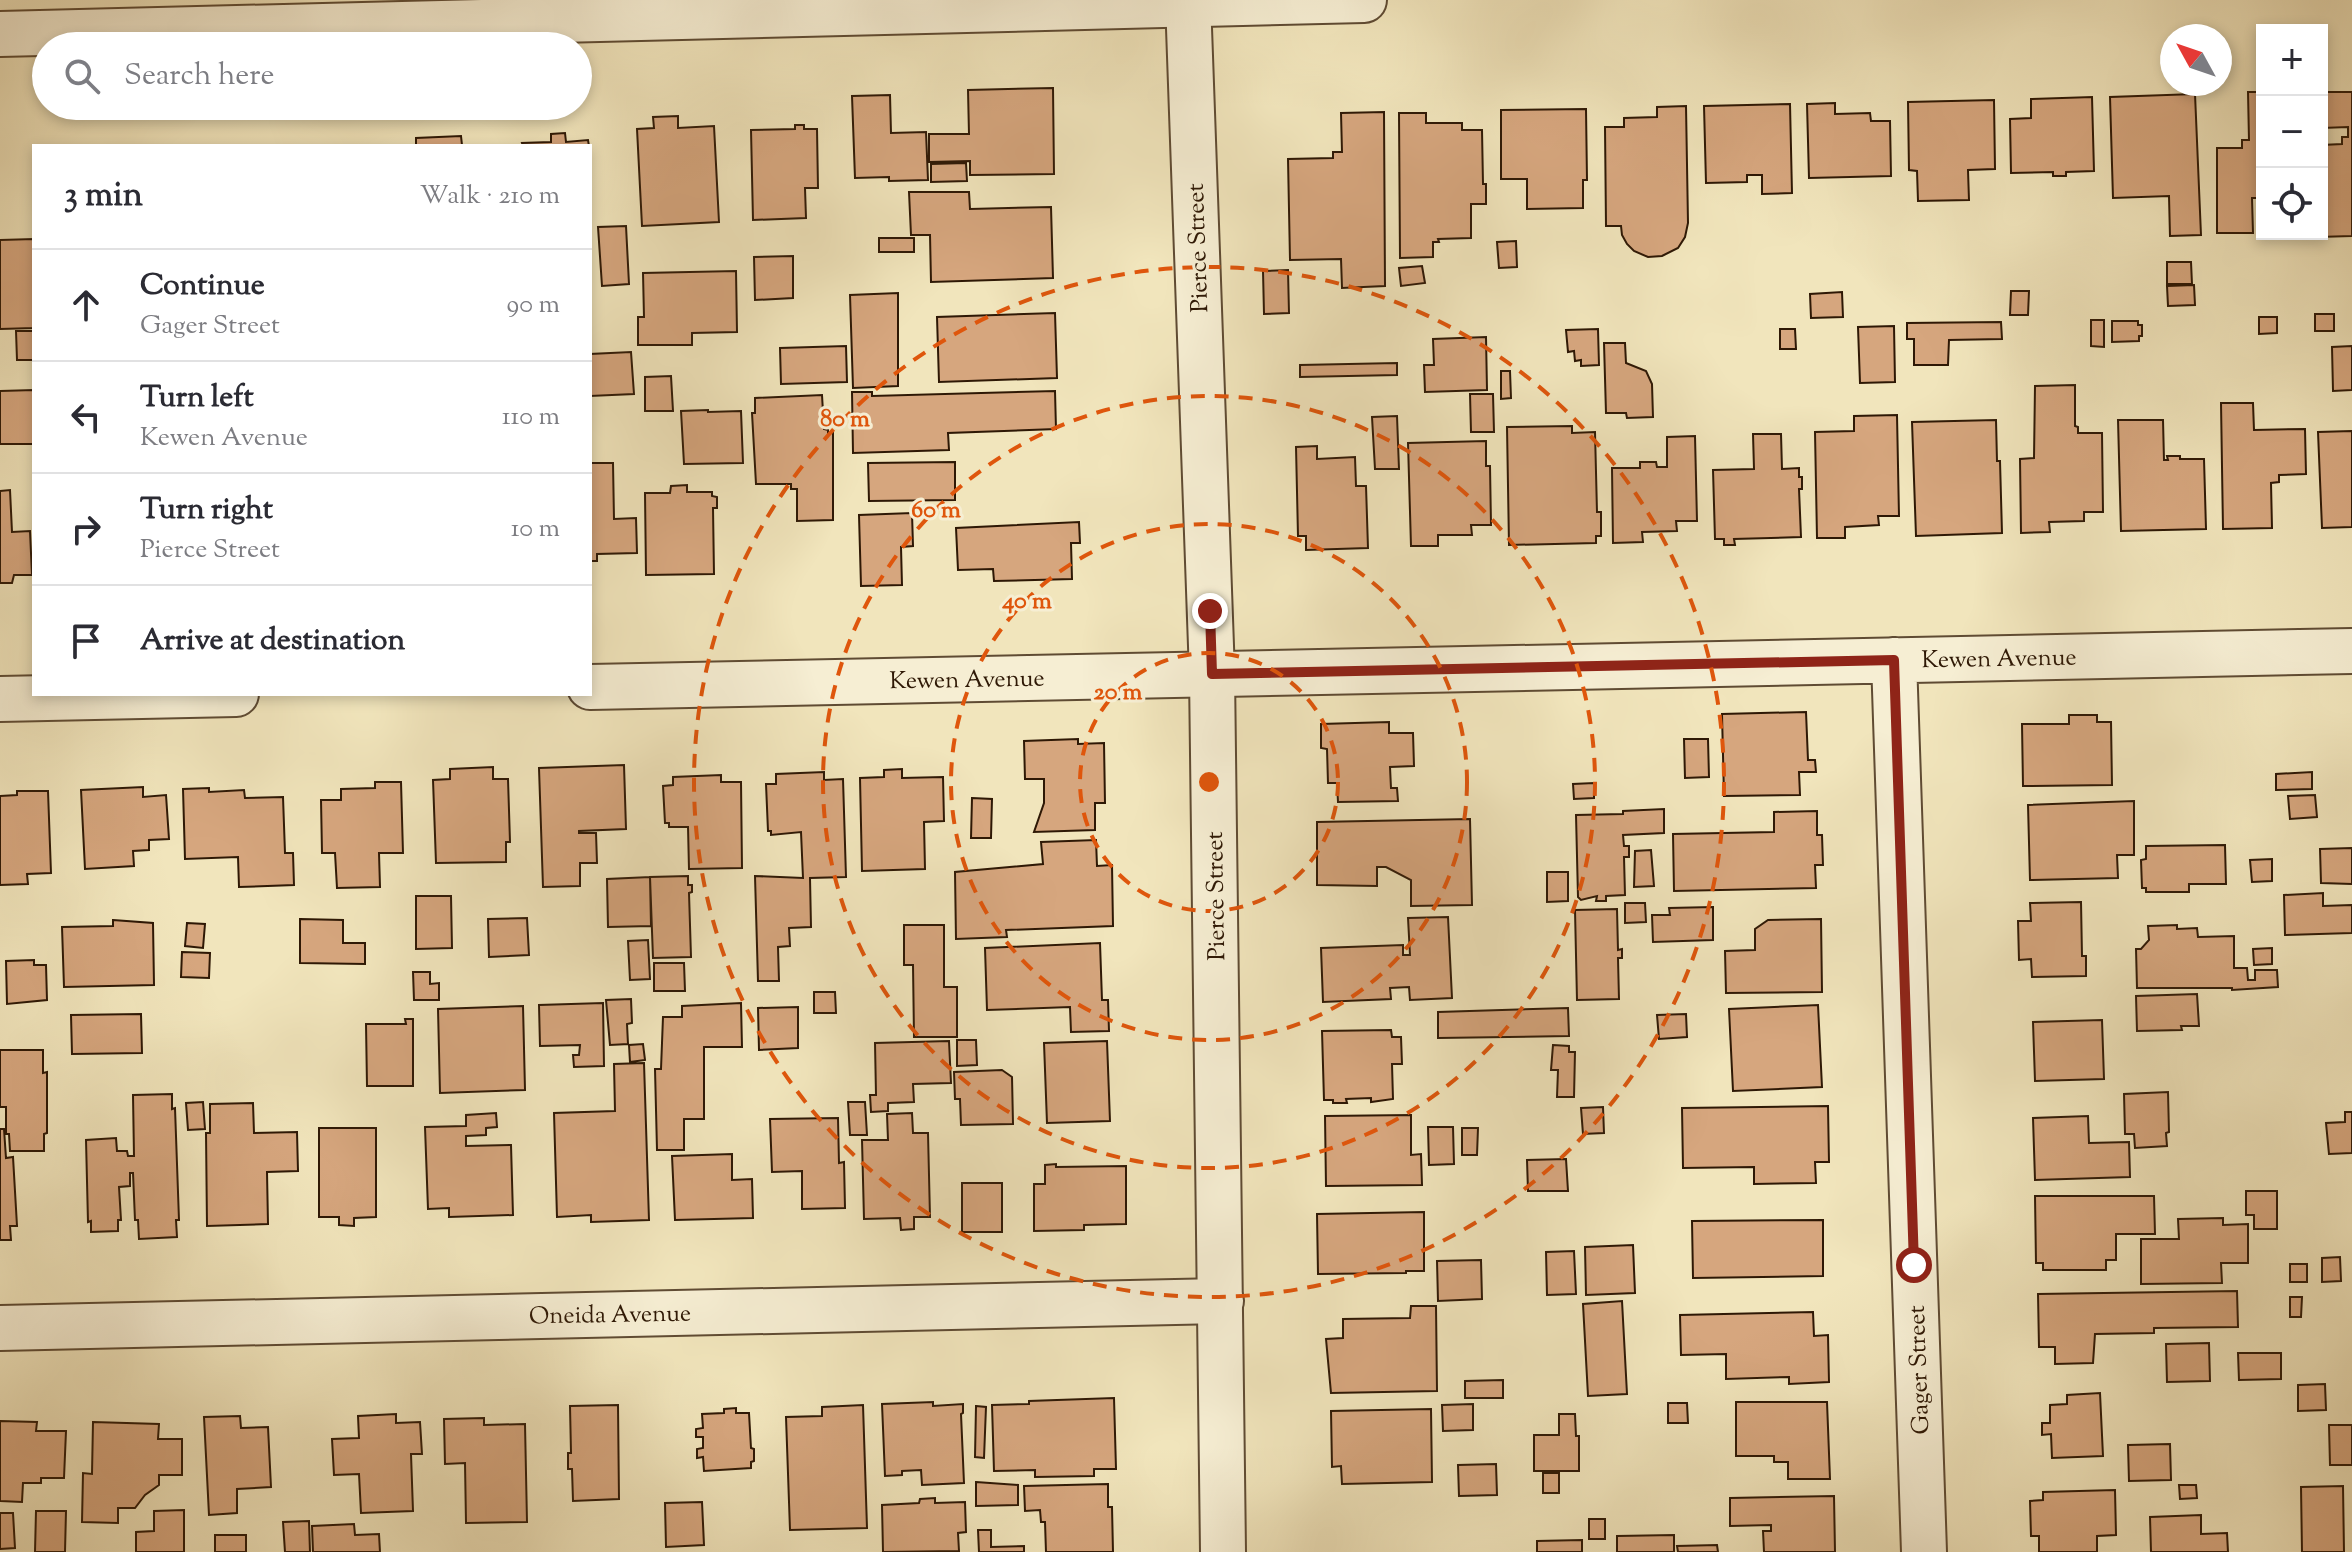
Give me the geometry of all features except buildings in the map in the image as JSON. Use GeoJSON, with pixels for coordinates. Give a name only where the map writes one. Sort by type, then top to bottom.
{"type":"FeatureCollection","features":[{"type":"Feature","properties":{"kind":"street"},"geometry":{"type":"LineString","coordinates":[[74,32],[1364,0]]}},
{"type":"Feature","properties":{"kind":"street","name":"Pierce Street"},"geometry":{"type":"LineString","coordinates":[[1188,2],[1212,674],[1223,1552]]}},
{"type":"Feature","properties":{"kind":"street"},"geometry":{"type":"LineString","coordinates":[[0,34],[32,33]]}},
{"type":"Feature","properties":{"kind":"street","name":"Kewen Avenue"},"geometry":{"type":"LineString","coordinates":[[592,687],[2352,651]]}},
{"type":"Feature","properties":{"kind":"street","name":"Gager Street"},"geometry":{"type":"LineString","coordinates":[[1894,660],[1924,1552]]}},
{"type":"Feature","properties":{"kind":"street"},"geometry":{"type":"LineString","coordinates":[[0,699],[142,696]]}},
{"type":"Feature","properties":{"kind":"street","name":"Oneida Avenue"},"geometry":{"type":"LineString","coordinates":[[0,1328],[1221,1301]]}},
{"type":"Feature","properties":{"kind":"route"},"geometry":{"type":"LineString","coordinates":[[1210,611],[1212,674],[1894,660],[1914,1265]]}}]}
